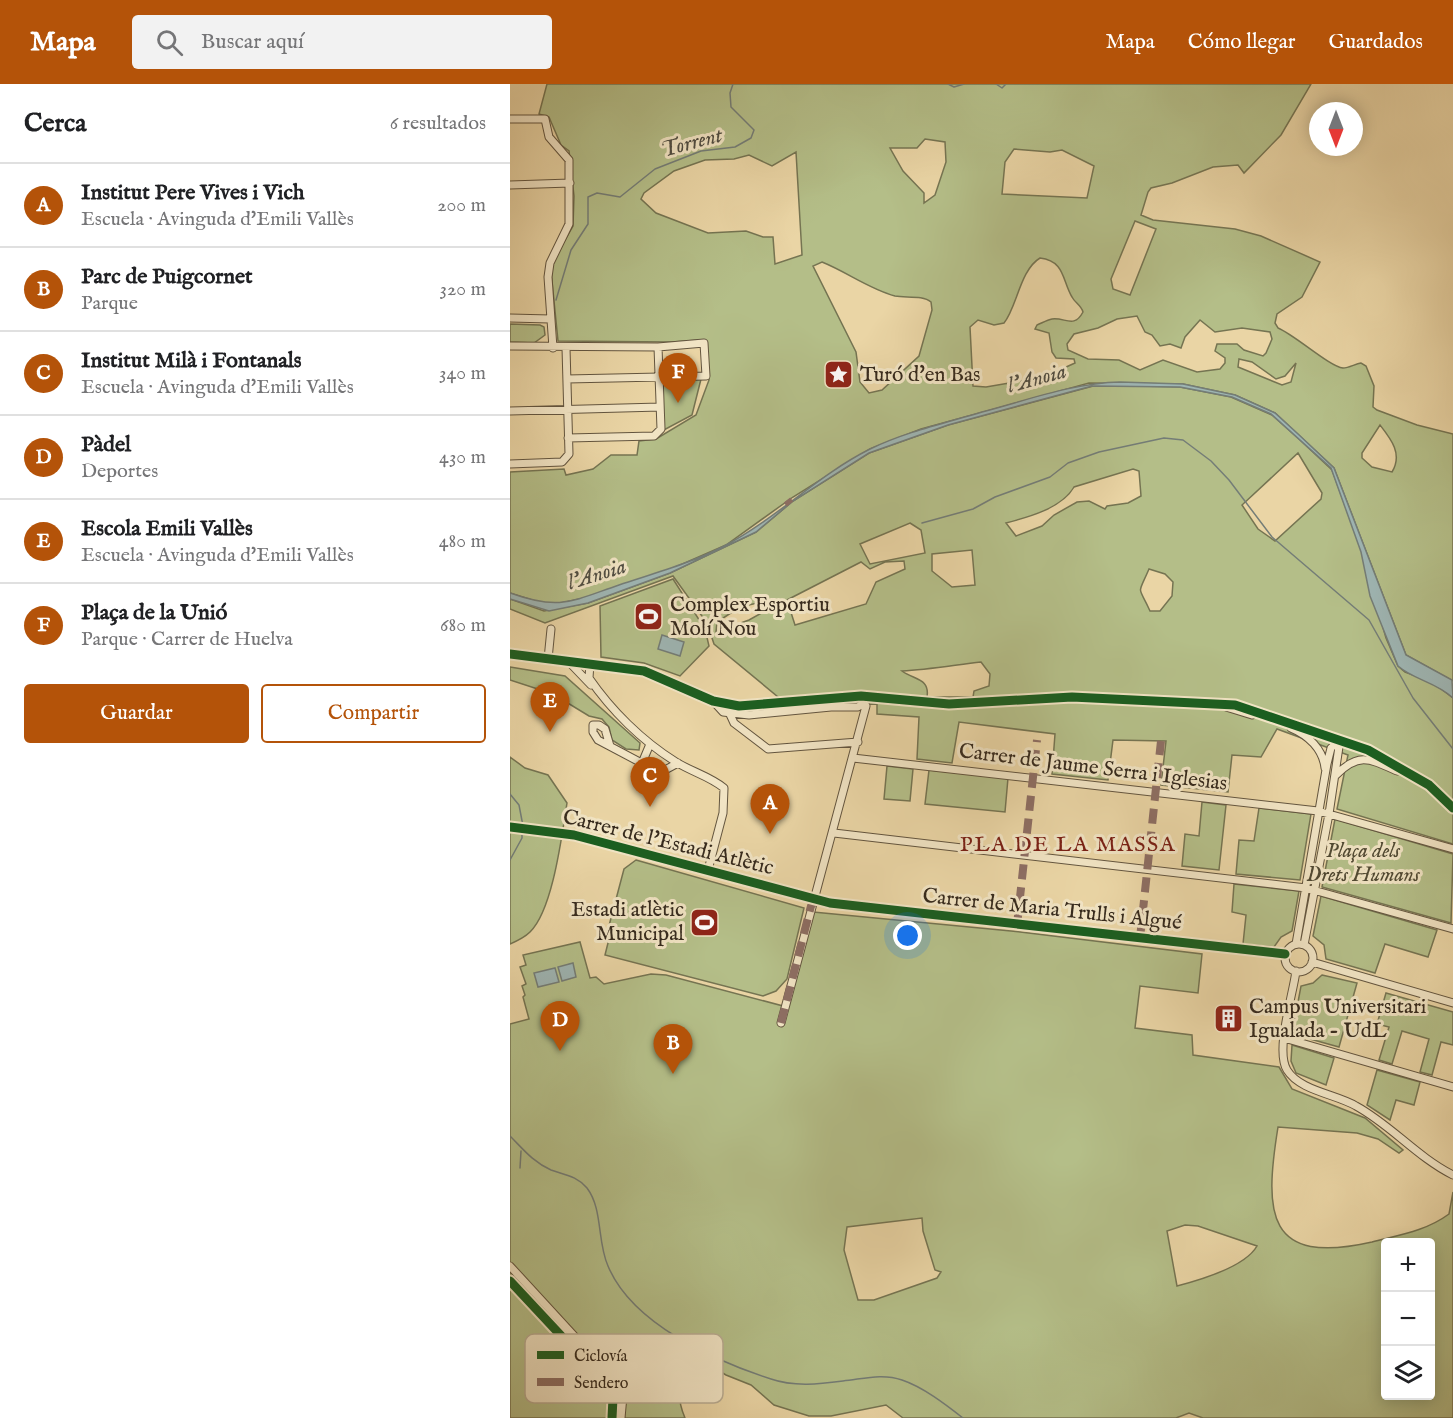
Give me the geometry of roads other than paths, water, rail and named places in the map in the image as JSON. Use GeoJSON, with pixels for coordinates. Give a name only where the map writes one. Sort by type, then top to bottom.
{"type":"FeatureCollection","features":[{"type":"Feature","properties":{"kind":"street"},"geometry":{"type":"LineString","coordinates":[[510,119],[544,119],[549,137],[569,160],[569,225],[550,263],[550,319],[553,348]]}},
{"type":"Feature","properties":{"kind":"street"},"geometry":{"type":"LineString","coordinates":[[510,185],[570,183]]}},
{"type":"Feature","properties":{"kind":"street"},"geometry":{"type":"LineString","coordinates":[[510,318],[550,319]]}},
{"type":"Feature","properties":{"kind":"street"},"geometry":{"type":"LineString","coordinates":[[510,346],[658,347],[704,343],[706,376],[567,379]]}},
{"type":"Feature","properties":{"kind":"street"},"geometry":{"type":"LineString","coordinates":[[568,438],[654,436],[660,429],[658,347]]}},
{"type":"Feature","properties":{"kind":"street"},"geometry":{"type":"LineString","coordinates":[[510,464],[562,462],[568,454],[566,348]]}},
{"type":"Feature","properties":{"kind":"street"},"geometry":{"type":"LineString","coordinates":[[510,411],[660,407]]}},
{"type":"Feature","properties":{"kind":"street"},"geometry":{"type":"LineString","coordinates":[[548,659],[551,629]]}},
{"type":"Feature","properties":{"kind":"street"},"geometry":{"type":"LineString","coordinates":[[510,654],[590,663],[652,674],[728,709],[770,705],[863,702],[872,697],[949,704],[1042,697],[1208,702],[1235,705],[1340,740],[1396,764],[1429,785],[1453,808]]}},
{"type":"Feature","properties":{"kind":"street"},"geometry":{"type":"LineString","coordinates":[[568,662],[650,744],[678,763],[712,778],[724,788],[723,813],[708,870]]}},
{"type":"Feature","properties":{"kind":"street"},"geometry":{"type":"LineString","coordinates":[[590,663],[589,678],[597,690]]}},
{"type":"Feature","properties":{"kind":"street"},"geometry":{"type":"LineString","coordinates":[[780,1023],[854,758],[863,702]]}},
{"type":"Feature","properties":{"kind":"street"},"geometry":{"type":"LineString","coordinates":[[1208,702],[1301,732],[1319,750],[1324,761],[1325,773]]}},
{"type":"Feature","properties":{"kind":"street"},"geometry":{"type":"LineString","coordinates":[[728,709],[734,723],[768,749],[858,742]]}},
{"type":"Feature","properties":{"kind":"street"},"geometry":{"type":"LineString","coordinates":[[1300,944],[1306,888],[1325,773],[1331,748],[1340,740]]}},
{"type":"Feature","properties":{"kind":"street"},"geometry":{"type":"LineString","coordinates":[[1300,944],[1316,890],[1340,740]]}},
{"type":"Feature","properties":{"kind":"street"},"geometry":{"type":"LineString","coordinates":[[642,764],[650,744]]}},
{"type":"Feature","properties":{"kind":"street"},"geometry":{"type":"LineString","coordinates":[[610,746],[642,764],[665,770],[678,763]]}},
{"type":"Feature","properties":{"kind":"street","name":"Carrer de Jaume Serra i Iglesias"},"geometry":{"type":"LineString","coordinates":[[854,758],[1318,811],[1453,849]]}},
{"type":"Feature","properties":{"kind":"street"},"geometry":{"type":"LineString","coordinates":[[1336,775],[1357,759],[1369,759],[1429,785]]}},
{"type":"Feature","properties":{"kind":"street","name":"Carrer de l'Estadi Atlètic"},"geometry":{"type":"LineString","coordinates":[[510,827],[566,833],[816,900]]}},
{"type":"Feature","properties":{"kind":"street"},"geometry":{"type":"LineString","coordinates":[[834,833],[1306,888],[1453,930]]}},
{"type":"Feature","properties":{"kind":"street","name":"Carrer de Maria Trulls i Algué"},"geometry":{"type":"LineString","coordinates":[[816,900],[1285,954]]}},
{"type":"Feature","properties":{"kind":"street"},"geometry":{"type":"LineString","coordinates":[[1300,944],[1311,952],[1312,962],[1306,969],[1296,971],[1287,965],[1285,954],[1289,948],[1300,944]]}},
{"type":"Feature","properties":{"kind":"street"},"geometry":{"type":"LineString","coordinates":[[1312,962],[1453,1003]]}},
{"type":"Feature","properties":{"kind":"street"},"geometry":{"type":"LineString","coordinates":[[1296,971],[1284,1038],[1283,1056],[1287,1070],[1299,1082],[1359,1107],[1438,1168],[1453,1175]]}},
{"type":"Feature","properties":{"kind":"street"},"geometry":{"type":"LineString","coordinates":[[1284,1038],[1453,1087]]}},
{"type":"Feature","properties":{"kind":"street"},"geometry":{"type":"LineString","coordinates":[[510,1266],[572,1334]]}},
{"type":"Feature","properties":{"kind":"street"},"geometry":{"type":"LineString","coordinates":[[621,1418],[622,1403]]}},
{"type":"Feature","properties":{"kind":"water"},"geometry":{"type":"Polygon","coordinates":[[[1120,382],[1183,384],[1235,395],[1275,413],[1334,468],[1406,655],[1452,680],[1453,698],[1398,666],[1370,596],[1361,552],[1331,468],[1271,414],[1232,397],[1180,387],[1092,386],[948,425],[869,453],[793,501],[756,532],[670,573],[588,603],[549,611],[510,599],[510,593],[542,602],[566,602],[673,567],[700,557],[745,534],[851,459],[883,443],[925,428],[1051,393],[1085,385],[1120,382]]]}},
{"type":"Feature","properties":{"kind":"water"},"geometry":{"type":"Polygon","coordinates":[[[662,635],[684,642],[680,656],[658,649],[662,635]]]}},
{"type":"Feature","properties":{"kind":"water"},"geometry":{"type":"Polygon","coordinates":[[[573,963],[576,977],[562,981],[558,967],[573,963]]]}},
{"type":"Feature","properties":{"kind":"water"},"geometry":{"type":"Polygon","coordinates":[[[555,968],[559,982],[538,987],[534,973],[555,968]]]}},
{"type":"Feature","properties":{"kind":"waterway","name":"Torrent"},"geometry":{"type":"LineString","coordinates":[[556,300],[571,250],[588,224],[588,197],[597,193],[620,197],[655,169],[701,151],[735,147],[751,138],[754,130],[731,107],[730,93],[733,84]]}},
{"type":"Feature","properties":{"kind":"waterway","name":"Torrent"},"geometry":{"type":"LineString","coordinates":[[948,84],[954,87],[964,84]]}},
{"type":"Feature","properties":{"kind":"waterway","name":"Torrent"},"geometry":{"type":"LineString","coordinates":[[996,84],[1002,88],[1006,84]]}},
{"type":"Feature","properties":{"kind":"waterway"},"geometry":{"type":"LineString","coordinates":[[922,523],[973,509],[995,497],[1050,477],[1068,463],[1099,452],[1164,438],[1183,440],[1211,461],[1229,480],[1272,537],[1369,620],[1413,698],[1453,749]]}},
{"type":"Feature","properties":{"kind":"waterway"},"geometry":{"type":"LineString","coordinates":[[510,794],[519,805],[523,826]]}},
{"type":"Feature","properties":{"kind":"waterway"},"geometry":{"type":"LineString","coordinates":[[510,860],[522,838],[522,831]]}},
{"type":"Feature","properties":{"kind":"waterway"},"geometry":{"type":"LineString","coordinates":[[510,1136],[539,1163],[551,1170],[575,1178],[587,1188],[598,1216],[605,1257],[620,1287],[636,1306],[672,1334]]}},
{"type":"Feature","properties":{"kind":"waterway"},"geometry":{"type":"LineString","coordinates":[[520,1168],[521,1151]]}},
{"type":"Feature","properties":{"kind":"waterway"},"geometry":{"type":"LineString","coordinates":[[723,1361],[780,1382],[798,1384],[880,1377],[895,1378],[926,1391],[963,1418]]}},
{"type":"Feature","properties":{"kind":"place","name":"Turó d'en Bas"},"geometry":{"type":"Point","coordinates":[839,375]}},
{"type":"Feature","properties":{"kind":"place","name":"Plaça de la Unió"},"geometry":{"type":"Point","coordinates":[678,403]}},
{"type":"Feature","properties":{"kind":"place","name":"Complex Esportiu Molí Nou"},"geometry":{"type":"Point","coordinates":[649,617]}},
{"type":"Feature","properties":{"kind":"place","name":"Escola Emili Vallès"},"geometry":{"type":"Point","coordinates":[550,732]}},
{"type":"Feature","properties":{"kind":"place","name":"Institut Milà i Fontanals"},"geometry":{"type":"Point","coordinates":[650,807]}},
{"type":"Feature","properties":{"kind":"place","name":"Institut Pere Vives i Vich"},"geometry":{"type":"Point","coordinates":[770,834]}},
{"type":"Feature","properties":{"kind":"place","name":"Estadi atlètic Municipal"},"geometry":{"type":"Point","coordinates":[705,922]}},
{"type":"Feature","properties":{"kind":"place","name":"Campus Universitari Igualada - UdL"},"geometry":{"type":"Point","coordinates":[1228,1019]}},
{"type":"Feature","properties":{"kind":"place","name":"Pàdel"},"geometry":{"type":"Point","coordinates":[560,1051]}},
{"type":"Feature","properties":{"kind":"place","name":"Parc de Puigcornet"},"geometry":{"type":"Point","coordinates":[673,1074]}},
{"type":"Feature","properties":{"kind":"district","name":"PLA DE LA MASSA"},"geometry":{"type":"Point","coordinates":[1068,845]}},
{"type":"Feature","properties":{"kind":"water label","name":"l'Anoia"},"geometry":{"type":"Point","coordinates":[1037,379]}},
{"type":"Feature","properties":{"kind":"water label","name":"l'Anoia"},"geometry":{"type":"Point","coordinates":[597,575]}},
{"type":"Feature","properties":{"kind":"park label","name":"Plaça dels Drets Humans"},"geometry":{"type":"Point","coordinates":[1363,863]}}]}
